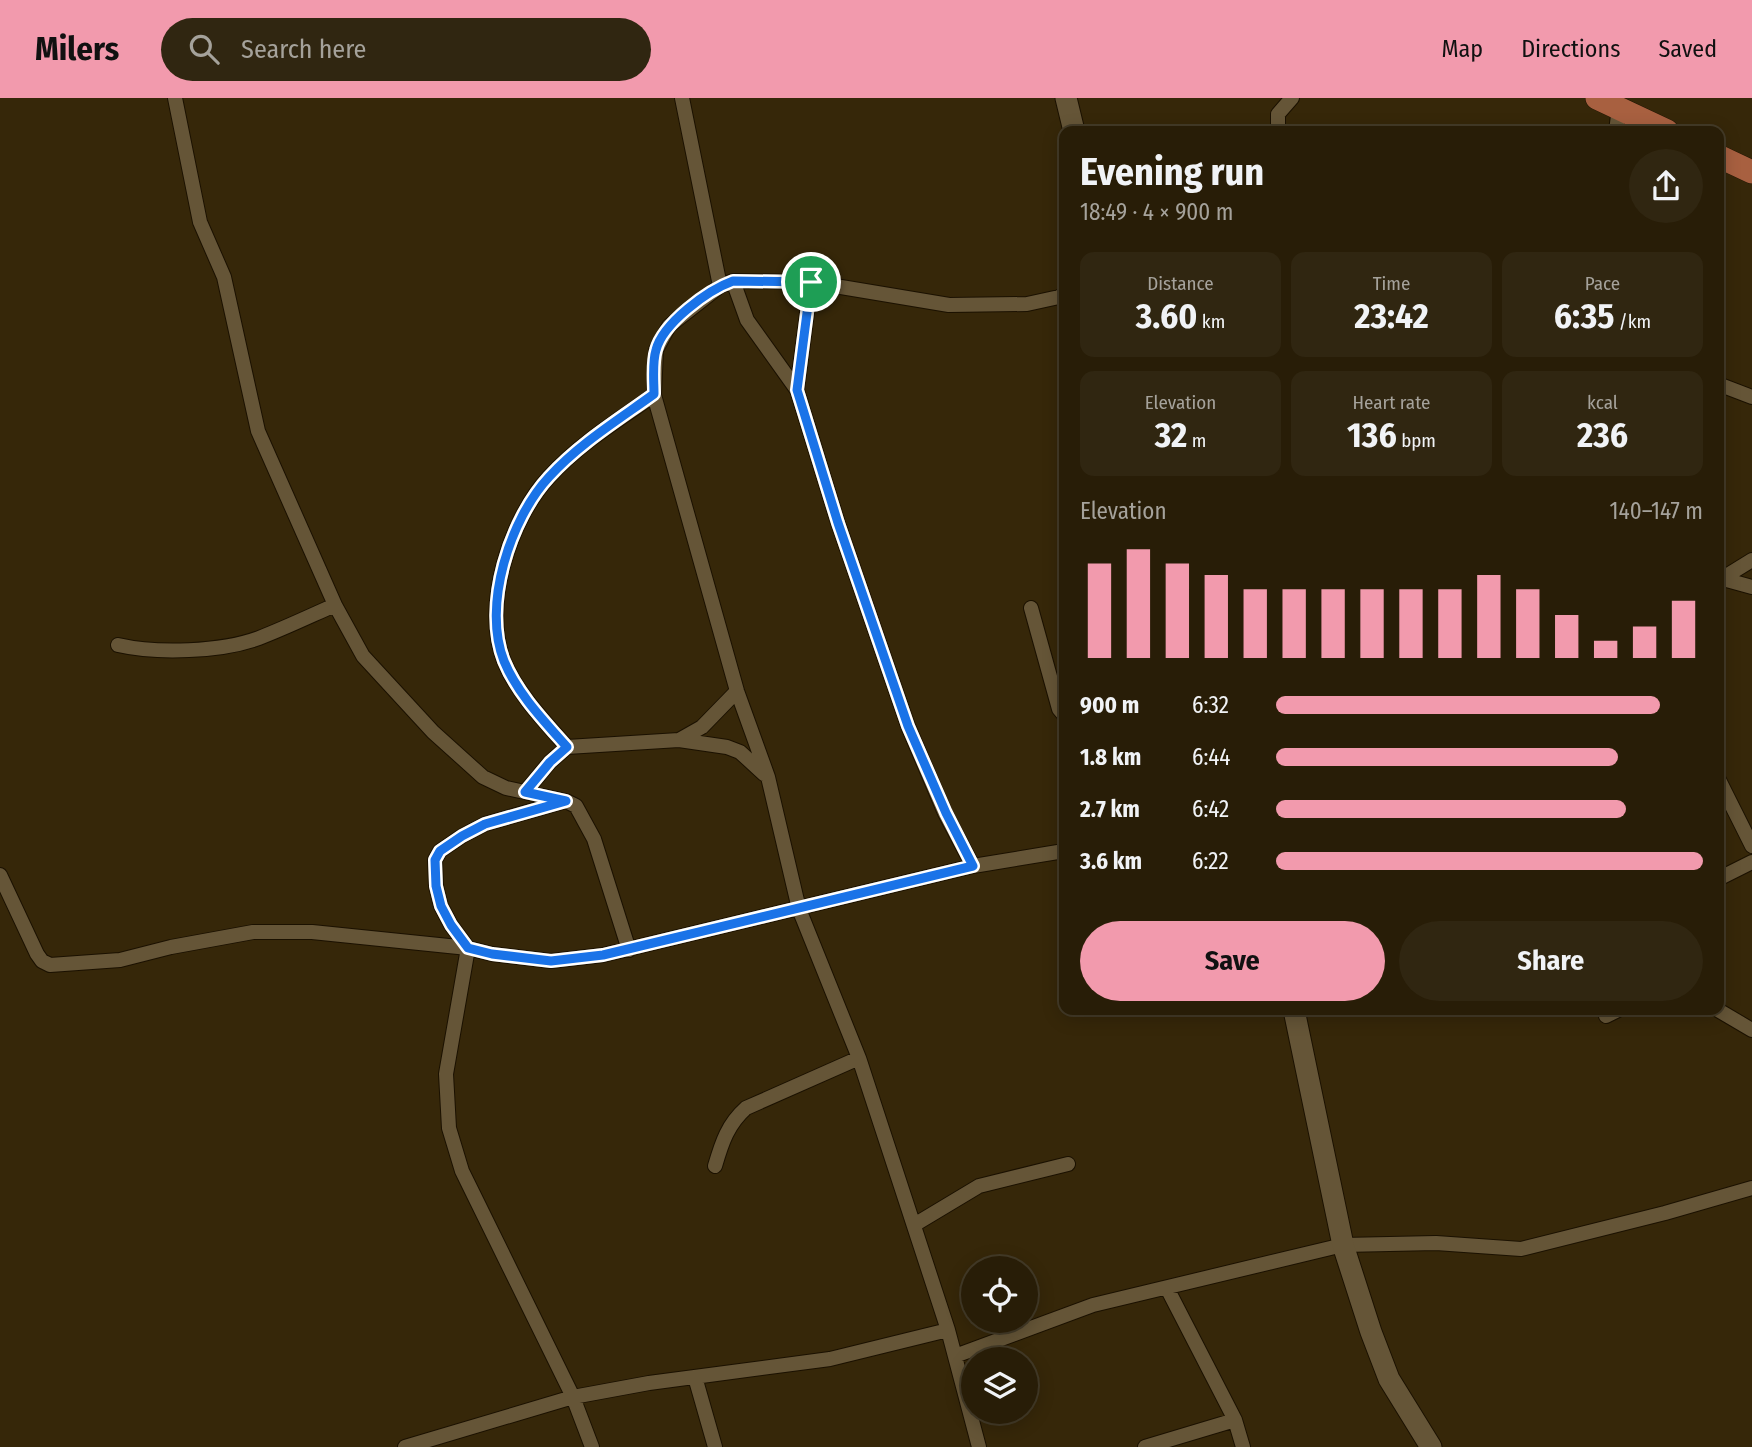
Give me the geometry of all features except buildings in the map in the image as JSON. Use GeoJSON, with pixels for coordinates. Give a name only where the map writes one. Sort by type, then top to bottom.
{"type":"FeatureCollection","features":[{"type":"Feature","properties":{"kind":"main road"},"geometry":{"type":"LineString","coordinates":[[1597,98],[1657,126]]}},
{"type":"Feature","properties":{"kind":"main road"},"geometry":{"type":"LineString","coordinates":[[1724,159],[1752,172]]}},
{"type":"Feature","properties":{"kind":"street"},"geometry":{"type":"LineString","coordinates":[[175,98],[200,222],[224,278],[258,431],[335,605],[363,656],[433,732],[483,777],[493,784],[566,801],[576,806],[594,839],[629,950]]}},
{"type":"Feature","properties":{"kind":"street"},"geometry":{"type":"LineString","coordinates":[[682,98],[726,284],[762,344],[797,390],[838,523],[908,726],[946,813],[973,866]]}},
{"type":"Feature","properties":{"kind":"street"},"geometry":{"type":"LineString","coordinates":[[1066,98],[1073,126]]}},
{"type":"Feature","properties":{"kind":"street"},"geometry":{"type":"LineString","coordinates":[[1278,126],[1278,114],[1292,98]]}},
{"type":"Feature","properties":{"kind":"street"},"geometry":{"type":"LineString","coordinates":[[1617,126],[1619,108]]}},
{"type":"Feature","properties":{"kind":"street"},"geometry":{"type":"LineString","coordinates":[[797,390],[811,282]]}},
{"type":"Feature","properties":{"kind":"street"},"geometry":{"type":"LineString","coordinates":[[979,1447],[948,1329],[859,1058],[799,909],[768,777],[737,691],[654,394],[656,350],[669,326],[726,284],[811,282],[949,305],[1027,304],[1059,297]]}},
{"type":"Feature","properties":{"kind":"street"},"geometry":{"type":"LineString","coordinates":[[1724,386],[1752,397]]}},
{"type":"Feature","properties":{"kind":"street"},"geometry":{"type":"LineString","coordinates":[[567,747],[515,682],[497,641],[496,610],[502,567],[519,523],[548,478],[592,439],[654,394]]}},
{"type":"Feature","properties":{"kind":"street"},"geometry":{"type":"LineString","coordinates":[[1724,578],[1752,560]]}},
{"type":"Feature","properties":{"kind":"street"},"geometry":{"type":"LineString","coordinates":[[1724,581],[1752,587]]}},
{"type":"Feature","properties":{"kind":"street"},"geometry":{"type":"LineString","coordinates":[[118,645],[159,651],[230,646],[257,639],[335,605]]}},
{"type":"Feature","properties":{"kind":"street"},"geometry":{"type":"LineString","coordinates":[[1031,608],[1059,706]]}},
{"type":"Feature","properties":{"kind":"street"},"geometry":{"type":"LineString","coordinates":[[679,740],[702,727],[737,691]]}},
{"type":"Feature","properties":{"kind":"street"},"geometry":{"type":"LineString","coordinates":[[525,792],[550,762],[567,747],[679,740],[727,747],[740,752],[768,777]]}},
{"type":"Feature","properties":{"kind":"street"},"geometry":{"type":"LineString","coordinates":[[1724,790],[1752,846]]}},
{"type":"Feature","properties":{"kind":"street"},"geometry":{"type":"LineString","coordinates":[[566,801],[485,824],[440,851],[435,860],[436,886],[441,906],[468,948],[446,1074],[449,1128],[462,1171],[573,1397],[592,1447]]}},
{"type":"Feature","properties":{"kind":"street"},"geometry":{"type":"LineString","coordinates":[[0,874],[37,954],[42,961],[50,965],[120,960],[171,947],[253,932],[312,932],[468,948],[492,954],[551,961],[629,950],[973,866],[1059,852]]}},
{"type":"Feature","properties":{"kind":"street"},"geometry":{"type":"LineString","coordinates":[[1724,876],[1752,862]]}},
{"type":"Feature","properties":{"kind":"street"},"geometry":{"type":"LineString","coordinates":[[1724,1014],[1752,1030]]}},
{"type":"Feature","properties":{"kind":"street"},"geometry":{"type":"LineString","coordinates":[[1295,1015],[1343,1245],[1389,1379],[1431,1447]]}},
{"type":"Feature","properties":{"kind":"street"},"geometry":{"type":"LineString","coordinates":[[715,1166],[722,1141],[734,1119],[746,1108],[859,1058]]}},
{"type":"Feature","properties":{"kind":"street"},"geometry":{"type":"LineString","coordinates":[[914,1225],[979,1186],[1068,1164]]}},
{"type":"Feature","properties":{"kind":"street"},"geometry":{"type":"LineString","coordinates":[[955,1356],[1093,1306],[1343,1245],[1436,1243],[1521,1249],[1752,1188]]}},
{"type":"Feature","properties":{"kind":"street"},"geometry":{"type":"LineString","coordinates":[[1167,1288],[1235,1420],[1243,1447]]}},
{"type":"Feature","properties":{"kind":"street"},"geometry":{"type":"LineString","coordinates":[[405,1447],[573,1397],[830,1359],[948,1329]]}},
{"type":"Feature","properties":{"kind":"street"},"geometry":{"type":"LineString","coordinates":[[695,1377],[715,1447]]}},
{"type":"Feature","properties":{"kind":"street"},"geometry":{"type":"LineString","coordinates":[[1145,1447],[1235,1420]]}},
{"type":"Feature","properties":{"kind":"route"},"geometry":{"type":"LineString","coordinates":[[733,281],[811,282],[797,390],[838,523],[908,726],[946,813],[973,866],[603,955],[551,961],[492,954],[468,948],[441,906],[436,886],[435,860],[440,851],[485,824],[566,801],[525,792],[550,762],[567,747],[515,682],[497,641],[496,610],[502,567],[519,523],[548,478],[592,439],[654,394],[656,350],[669,326],[685,311],[720,286],[733,281]]}}]}
